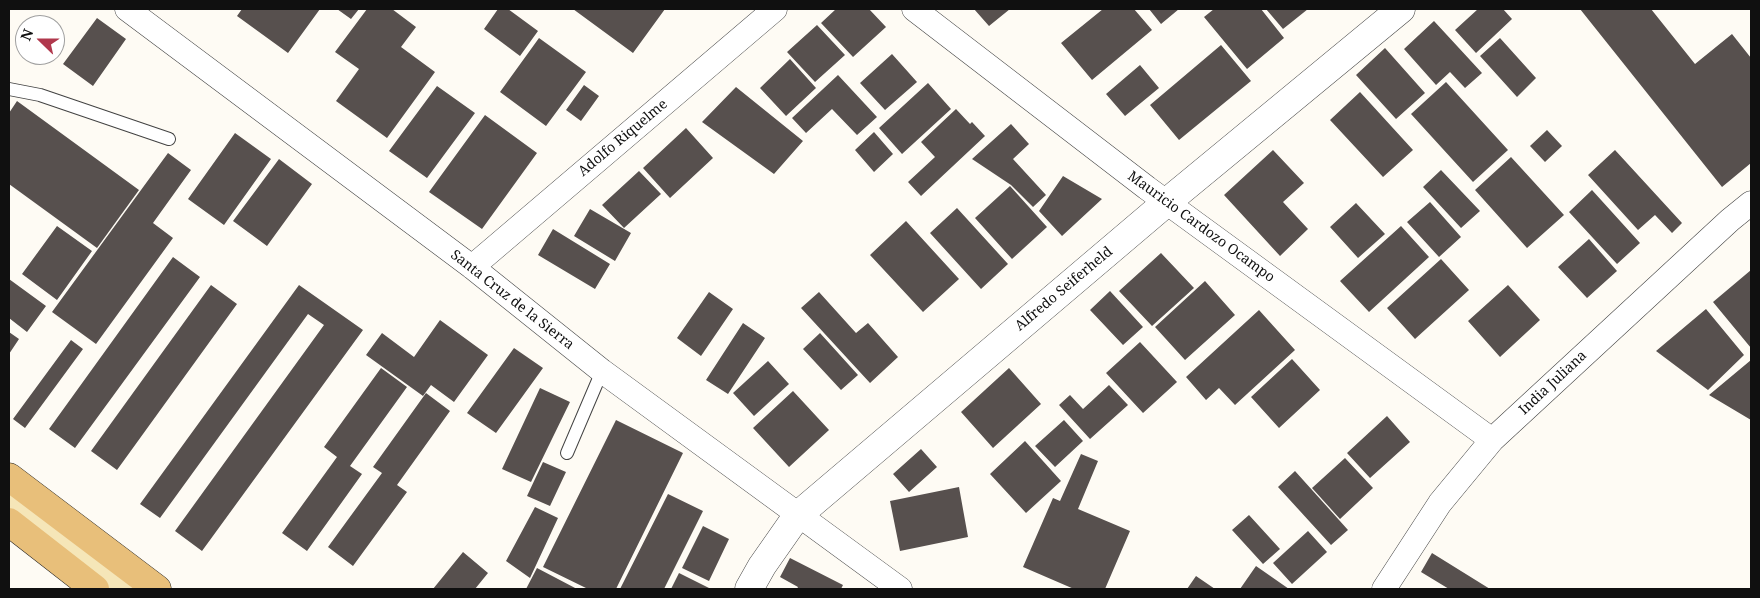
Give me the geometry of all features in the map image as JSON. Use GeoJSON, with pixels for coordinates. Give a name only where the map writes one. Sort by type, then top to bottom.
{"type":"FeatureCollection","features":[{"type":"Feature","properties":{"kind":"main road"},"geometry":{"type":"LineString","coordinates":[[9,477],[157,589]]}},
{"type":"Feature","properties":{"kind":"main road"},"geometry":{"type":"LineString","coordinates":[[9,500],[20,505],[132,589]]}},
{"type":"Feature","properties":{"kind":"main road"},"geometry":{"type":"LineString","coordinates":[[9,522],[95,589]]}},
{"type":"Feature","properties":{"kind":"street","name":"Santa Cruz de la Sierra"},"geometry":{"type":"LineString","coordinates":[[127,9],[472,267],[602,371],[900,589]]}},
{"type":"Feature","properties":{"kind":"street","name":"Adolfo Riquelme"},"geometry":{"type":"LineString","coordinates":[[472,267],[775,9]]}},
{"type":"Feature","properties":{"kind":"street","name":"Mauricio Cardozo Ocampo"},"geometry":{"type":"LineString","coordinates":[[914,9],[1167,202],[1492,440]]}},
{"type":"Feature","properties":{"kind":"street","name":"Alfredo Seiferheld"},"geometry":{"type":"LineString","coordinates":[[749,589],[762,566],[798,516],[1167,202],[1401,9]]}},
{"type":"Feature","properties":{"kind":"street","name":"India Juliana"},"geometry":{"type":"LineString","coordinates":[[1384,589],[1440,503],[1492,440],[1751,203]]}},
{"type":"Feature","properties":{"kind":"lane"},"geometry":{"type":"LineString","coordinates":[[9,89],[40,95],[170,139]]}},
{"type":"Feature","properties":{"kind":"lane"},"geometry":{"type":"LineString","coordinates":[[567,452],[602,371]]}},
{"type":"Feature","properties":{"kind":"building"},"geometry":{"type":"Polygon","coordinates":[[[242,9],[320,9],[288,53],[237,16],[242,9]]]}},
{"type":"Feature","properties":{"kind":"building"},"geometry":{"type":"Polygon","coordinates":[[[337,9],[359,9],[351,19],[337,9]]]}},
{"type":"Feature","properties":{"kind":"building"},"geometry":{"type":"Polygon","coordinates":[[[367,9],[392,9],[416,27],[401,47],[435,72],[387,138],[336,101],[359,69],[335,52],[367,9]]]}},
{"type":"Feature","properties":{"kind":"building"},"geometry":{"type":"Polygon","coordinates":[[[498,9],[508,9],[538,31],[520,56],[484,29],[498,9]]]}},
{"type":"Feature","properties":{"kind":"building"},"geometry":{"type":"Polygon","coordinates":[[[573,9],[665,9],[633,53],[573,9]]]}},
{"type":"Feature","properties":{"kind":"building"},"geometry":{"type":"Polygon","coordinates":[[[836,9],[869,9],[886,27],[853,57],[821,23],[836,9]]]}},
{"type":"Feature","properties":{"kind":"building"},"geometry":{"type":"Polygon","coordinates":[[[974,9],[1010,9],[989,26],[974,9]]]}},
{"type":"Feature","properties":{"kind":"building"},"geometry":{"type":"Polygon","coordinates":[[[1103,9],[1134,9],[1152,30],[1092,80],[1061,43],[1103,9]]]}},
{"type":"Feature","properties":{"kind":"building"},"geometry":{"type":"Polygon","coordinates":[[[1149,9],[1179,9],[1161,24],[1149,9]]]}},
{"type":"Feature","properties":{"kind":"building"},"geometry":{"type":"Polygon","coordinates":[[[1214,9],[1261,9],[1284,38],[1247,69],[1204,17],[1214,9]]]}},
{"type":"Feature","properties":{"kind":"building"},"geometry":{"type":"Polygon","coordinates":[[[1266,9],[1308,9],[1283,29],[1266,9]]]}},
{"type":"Feature","properties":{"kind":"building"},"geometry":{"type":"Polygon","coordinates":[[[1478,9],[1503,9],[1512,19],[1476,53],[1455,30],[1478,9]]]}},
{"type":"Feature","properties":{"kind":"building"},"geometry":{"type":"Polygon","coordinates":[[[1580,9],[1651,9],[1695,64],[1732,34],[1751,58],[1751,163],[1722,187],[1580,9]]]}},
{"type":"Feature","properties":{"kind":"building"},"geometry":{"type":"Polygon","coordinates":[[[97,18],[126,39],[93,86],[64,65],[65,61],[97,18]]]}},
{"type":"Feature","properties":{"kind":"building"},"geometry":{"type":"Polygon","coordinates":[[[1434,21],[1482,73],[1465,88],[1450,72],[1436,85],[1404,49],[1434,21]]]}},
{"type":"Feature","properties":{"kind":"building"},"geometry":{"type":"Polygon","coordinates":[[[817,25],[845,55],[815,82],[787,52],[817,25]]]}},
{"type":"Feature","properties":{"kind":"building"},"geometry":{"type":"Polygon","coordinates":[[[539,38],[586,72],[546,126],[500,92],[539,38]]]}},
{"type":"Feature","properties":{"kind":"building"},"geometry":{"type":"Polygon","coordinates":[[[1500,38],[1536,78],[1517,97],[1480,56],[1500,38]]]}},
{"type":"Feature","properties":{"kind":"building"},"geometry":{"type":"Polygon","coordinates":[[[1221,45],[1251,81],[1179,140],[1150,105],[1221,45]]]}},
{"type":"Feature","properties":{"kind":"building"},"geometry":{"type":"Polygon","coordinates":[[[1385,48],[1425,93],[1396,119],[1356,75],[1385,48]]]}},
{"type":"Feature","properties":{"kind":"building"},"geometry":{"type":"Polygon","coordinates":[[[892,54],[917,82],[885,110],[860,83],[892,54]]]}},
{"type":"Feature","properties":{"kind":"building"},"geometry":{"type":"Polygon","coordinates":[[[790,59],[816,88],[786,116],[760,88],[790,59]]]}},
{"type":"Feature","properties":{"kind":"building"},"geometry":{"type":"Polygon","coordinates":[[[1140,65],[1159,88],[1125,116],[1106,94],[1140,65]]]}},
{"type":"Feature","properties":{"kind":"building"},"geometry":{"type":"Polygon","coordinates":[[[838,75],[877,117],[857,135],[832,109],[806,133],[792,118],[838,75]]]}},
{"type":"Feature","properties":{"kind":"building"},"geometry":{"type":"Polygon","coordinates":[[[1446,82],[1508,150],[1473,182],[1411,114],[1446,82]]]}},
{"type":"Feature","properties":{"kind":"building"},"geometry":{"type":"Polygon","coordinates":[[[928,83],[951,109],[902,154],[879,128],[928,83]]]}},
{"type":"Feature","properties":{"kind":"building"},"geometry":{"type":"Polygon","coordinates":[[[584,85],[599,96],[581,121],[566,110],[584,85]]]}},
{"type":"Feature","properties":{"kind":"building"},"geometry":{"type":"Polygon","coordinates":[[[437,86],[475,113],[427,178],[389,151],[437,86]]]}},
{"type":"Feature","properties":{"kind":"building"},"geometry":{"type":"Polygon","coordinates":[[[736,87],[803,141],[774,174],[702,122],[736,87]]]}},
{"type":"Feature","properties":{"kind":"building"},"geometry":{"type":"Polygon","coordinates":[[[1360,92],[1413,150],[1383,177],[1330,120],[1360,92]]]}},
{"type":"Feature","properties":{"kind":"building"},"geometry":{"type":"Polygon","coordinates":[[[17,101],[139,190],[97,248],[9,184],[9,113],[17,101]]]}},
{"type":"Feature","properties":{"kind":"building"},"geometry":{"type":"Polygon","coordinates":[[[956,109],[985,136],[921,196],[908,182],[935,157],[921,142],[956,109]]]}},
{"type":"Feature","properties":{"kind":"building"},"geometry":{"type":"Polygon","coordinates":[[[485,115],[537,153],[482,229],[429,192],[485,115]]]}},
{"type":"Feature","properties":{"kind":"building"},"geometry":{"type":"Polygon","coordinates":[[[1011,124],[1029,144],[1013,159],[1046,195],[1033,207],[1011,185],[972,159],[1011,124]]]}},
{"type":"Feature","properties":{"kind":"building"},"geometry":{"type":"Polygon","coordinates":[[[686,128],[713,158],[670,198],[643,168],[686,128]]]}},
{"type":"Feature","properties":{"kind":"building"},"geometry":{"type":"Polygon","coordinates":[[[1547,130],[1562,146],[1545,162],[1530,146],[1547,130]]]}},
{"type":"Feature","properties":{"kind":"building"},"geometry":{"type":"Polygon","coordinates":[[[874,132],[893,154],[874,172],[855,150],[874,132]]]}},
{"type":"Feature","properties":{"kind":"building"},"geometry":{"type":"Polygon","coordinates":[[[235,133],[271,159],[224,225],[188,199],[235,133]]]}},
{"type":"Feature","properties":{"kind":"building"},"geometry":{"type":"Polygon","coordinates":[[[1273,150],[1304,183],[1283,202],[1308,229],[1280,256],[1224,195],[1273,150]]]}},
{"type":"Feature","properties":{"kind":"building"},"geometry":{"type":"Polygon","coordinates":[[[1615,150],[1682,223],[1672,233],[1655,215],[1638,230],[1588,175],[1615,150]]]}},
{"type":"Feature","properties":{"kind":"building"},"geometry":{"type":"Polygon","coordinates":[[[168,153],[191,170],[153,223],[173,238],[96,344],[52,312],[168,153]]]}},
{"type":"Feature","properties":{"kind":"building"},"geometry":{"type":"Polygon","coordinates":[[[1511,157],[1564,215],[1527,248],[1475,190],[1511,157]]]}},
{"type":"Feature","properties":{"kind":"building"},"geometry":{"type":"Polygon","coordinates":[[[279,159],[312,184],[267,246],[233,221],[279,159]]]}},
{"type":"Feature","properties":{"kind":"building"},"geometry":{"type":"Polygon","coordinates":[[[1441,170],[1480,211],[1461,228],[1423,187],[1441,170]]]}},
{"type":"Feature","properties":{"kind":"building"},"geometry":{"type":"Polygon","coordinates":[[[639,171],[661,194],[624,228],[602,205],[639,171]]]}},
{"type":"Feature","properties":{"kind":"building"},"geometry":{"type":"Polygon","coordinates":[[[1063,176],[1102,199],[1062,236],[1039,211],[1063,176]]]}},
{"type":"Feature","properties":{"kind":"building"},"geometry":{"type":"Polygon","coordinates":[[[1010,186],[1047,227],[1012,259],[975,218],[1010,186]]]}},
{"type":"Feature","properties":{"kind":"building"},"geometry":{"type":"Polygon","coordinates":[[[1592,190],[1640,243],[1617,264],[1569,212],[1592,190]]]}},
{"type":"Feature","properties":{"kind":"building"},"geometry":{"type":"Polygon","coordinates":[[[1430,202],[1461,237],[1439,257],[1407,222],[1430,202]]]}},
{"type":"Feature","properties":{"kind":"building"},"geometry":{"type":"Polygon","coordinates":[[[1356,203],[1385,234],[1358,258],[1330,227],[1356,203]]]}},
{"type":"Feature","properties":{"kind":"building"},"geometry":{"type":"Polygon","coordinates":[[[957,208],[1008,264],[981,289],[930,233],[957,208]]]}},
{"type":"Feature","properties":{"kind":"building"},"geometry":{"type":"Polygon","coordinates":[[[590,209],[631,233],[615,261],[574,236],[590,209]]]}},
{"type":"Feature","properties":{"kind":"building"},"geometry":{"type":"Polygon","coordinates":[[[906,221],[959,279],[923,312],[870,255],[906,221]]]}},
{"type":"Feature","properties":{"kind":"building"},"geometry":{"type":"Polygon","coordinates":[[[57,226],[92,251],[57,300],[22,274],[57,226]]]}},
{"type":"Feature","properties":{"kind":"building"},"geometry":{"type":"Polygon","coordinates":[[[1401,226],[1429,257],[1369,312],[1340,281],[1401,226]]]}},
{"type":"Feature","properties":{"kind":"building"},"geometry":{"type":"Polygon","coordinates":[[[553,229],[610,264],[595,289],[538,255],[553,229]]]}},
{"type":"Feature","properties":{"kind":"building"},"geometry":{"type":"Polygon","coordinates":[[[1589,239],[1617,271],[1587,298],[1558,267],[1589,239]]]}},
{"type":"Feature","properties":{"kind":"building"},"geometry":{"type":"Polygon","coordinates":[[[1161,253],[1194,288],[1152,326],[1119,291],[1161,253]]]}},
{"type":"Feature","properties":{"kind":"building"},"geometry":{"type":"Polygon","coordinates":[[[173,257],[200,277],[75,448],[49,429],[173,257]]]}},
{"type":"Feature","properties":{"kind":"building"},"geometry":{"type":"Polygon","coordinates":[[[1441,259],[1469,290],[1415,339],[1387,308],[1441,259]]]}},
{"type":"Feature","properties":{"kind":"building"},"geometry":{"type":"Polygon","coordinates":[[[1751,270],[1751,348],[1713,302],[1751,270]]]}},
{"type":"Feature","properties":{"kind":"building"},"geometry":{"type":"Polygon","coordinates":[[[9,279],[46,306],[27,332],[9,318],[9,279]]]}},
{"type":"Feature","properties":{"kind":"building"},"geometry":{"type":"Polygon","coordinates":[[[1205,281],[1235,315],[1185,360],[1155,327],[1205,281]]]}},
{"type":"Feature","properties":{"kind":"building"},"geometry":{"type":"Polygon","coordinates":[[[211,285],[237,304],[117,470],[91,451],[211,285]]]}},
{"type":"Feature","properties":{"kind":"building"},"geometry":{"type":"Polygon","coordinates":[[[299,285],[363,330],[202,551],[175,531],[324,325],[308,314],[160,518],[140,504],[299,285]]]}},
{"type":"Feature","properties":{"kind":"building"},"geometry":{"type":"Polygon","coordinates":[[[1508,285],[1540,320],[1500,357],[1468,321],[1508,285]]]}},
{"type":"Feature","properties":{"kind":"building"},"geometry":{"type":"Polygon","coordinates":[[[1110,291],[1143,327],[1123,345],[1090,310],[1110,291]]]}},
{"type":"Feature","properties":{"kind":"building"},"geometry":{"type":"Polygon","coordinates":[[[709,292],[733,309],[701,356],[677,338],[709,292]]]}},
{"type":"Feature","properties":{"kind":"building"},"geometry":{"type":"Polygon","coordinates":[[[819,292],[856,333],[868,323],[898,357],[870,383],[801,308],[819,292]]]}},
{"type":"Feature","properties":{"kind":"building"},"geometry":{"type":"Polygon","coordinates":[[[1706,309],[1744,355],[1708,390],[1656,351],[1706,309]]]}},
{"type":"Feature","properties":{"kind":"building"},"geometry":{"type":"Polygon","coordinates":[[[1259,310],[1295,350],[1235,405],[1219,388],[1206,400],[1186,377],[1259,310]]]}},
{"type":"Feature","properties":{"kind":"building"},"geometry":{"type":"Polygon","coordinates":[[[440,320],[488,355],[454,402],[431,385],[423,396],[366,355],[382,333],[414,357],[440,320]]]}},
{"type":"Feature","properties":{"kind":"building"},"geometry":{"type":"Polygon","coordinates":[[[743,323],[765,338],[728,394],[706,380],[743,323]]]}},
{"type":"Feature","properties":{"kind":"building"},"geometry":{"type":"Polygon","coordinates":[[[9,332],[19,339],[9,354],[9,332]]]}},
{"type":"Feature","properties":{"kind":"building"},"geometry":{"type":"Polygon","coordinates":[[[820,333],[858,375],[841,390],[803,349],[820,333]]]}},
{"type":"Feature","properties":{"kind":"building"},"geometry":{"type":"Polygon","coordinates":[[[71,340],[83,349],[25,428],[13,419],[71,340]]]}},
{"type":"Feature","properties":{"kind":"building"},"geometry":{"type":"Polygon","coordinates":[[[1140,342],[1177,382],[1143,413],[1106,373],[1140,342]]]}},
{"type":"Feature","properties":{"kind":"building"},"geometry":{"type":"Polygon","coordinates":[[[514,348],[543,368],[496,433],[467,413],[514,348]]]}},
{"type":"Feature","properties":{"kind":"building"},"geometry":{"type":"Polygon","coordinates":[[[1292,359],[1320,390],[1279,428],[1251,397],[1292,359]]]}},
{"type":"Feature","properties":{"kind":"building"},"geometry":{"type":"Polygon","coordinates":[[[1751,360],[1751,420],[1709,395],[1751,360]]]}},
{"type":"Feature","properties":{"kind":"building"},"geometry":{"type":"Polygon","coordinates":[[[768,361],[789,384],[754,416],[733,393],[768,361]]]}},
{"type":"Feature","properties":{"kind":"building"},"geometry":{"type":"Polygon","coordinates":[[[381,368],[407,387],[350,466],[362,474],[307,551],[282,533],[337,457],[324,447],[381,368]]]}},
{"type":"Feature","properties":{"kind":"building"},"geometry":{"type":"Polygon","coordinates":[[[1009,368],[1041,404],[993,448],[961,412],[1009,368]]]}},
{"type":"Feature","properties":{"kind":"building"},"geometry":{"type":"Polygon","coordinates":[[[1109,385],[1128,405],[1090,439],[1059,405],[1070,395],[1083,409],[1109,385]]]}},
{"type":"Feature","properties":{"kind":"building"},"geometry":{"type":"Polygon","coordinates":[[[540,388],[570,402],[531,482],[502,469],[540,388]]]}},
{"type":"Feature","properties":{"kind":"building"},"geometry":{"type":"Polygon","coordinates":[[[793,391],[829,430],[789,467],[753,428],[793,391]]]}},
{"type":"Feature","properties":{"kind":"building"},"geometry":{"type":"Polygon","coordinates":[[[426,393],[450,411],[397,485],[407,492],[353,566],[328,547],[382,473],[373,467],[426,393]]]}},
{"type":"Feature","properties":{"kind":"building"},"geometry":{"type":"Polygon","coordinates":[[[1387,416],[1410,442],[1370,478],[1347,453],[1387,416]]]}},
{"type":"Feature","properties":{"kind":"building"},"geometry":{"type":"Polygon","coordinates":[[[616,420],[683,453],[616,589],[588,589],[543,567],[616,420]]]}},
{"type":"Feature","properties":{"kind":"building"},"geometry":{"type":"Polygon","coordinates":[[[1064,420],[1083,441],[1055,467],[1035,446],[1064,420]]]}},
{"type":"Feature","properties":{"kind":"building"},"geometry":{"type":"Polygon","coordinates":[[[1025,441],[1061,481],[1026,513],[990,474],[1025,441]]]}},
{"type":"Feature","properties":{"kind":"building"},"geometry":{"type":"Polygon","coordinates":[[[921,449],[937,467],[909,492],[893,474],[921,449]]]}},
{"type":"Feature","properties":{"kind":"building"},"geometry":{"type":"Polygon","coordinates":[[[1081,454],[1098,461],[1078,509],[1130,531],[1105,589],[1074,589],[1023,567],[1053,498],[1060,501],[1081,454]]]}},
{"type":"Feature","properties":{"kind":"building"},"geometry":{"type":"Polygon","coordinates":[[[1345,458],[1373,488],[1340,519],[1312,488],[1345,458]]]}},
{"type":"Feature","properties":{"kind":"building"},"geometry":{"type":"Polygon","coordinates":[[[543,462],[566,472],[550,506],[527,496],[543,462]]]}},
{"type":"Feature","properties":{"kind":"building"},"geometry":{"type":"Polygon","coordinates":[[[1295,471],[1348,530],[1331,545],[1278,487],[1295,471]]]}},
{"type":"Feature","properties":{"kind":"building"},"geometry":{"type":"Polygon","coordinates":[[[959,487],[968,537],[900,551],[890,501],[959,487]]]}},
{"type":"Feature","properties":{"kind":"building"},"geometry":{"type":"Polygon","coordinates":[[[668,494],[703,511],[664,589],[620,589],[668,494]]]}},
{"type":"Feature","properties":{"kind":"building"},"geometry":{"type":"Polygon","coordinates":[[[535,507],[558,518],[530,578],[506,561],[535,507]]]}},
{"type":"Feature","properties":{"kind":"building"},"geometry":{"type":"Polygon","coordinates":[[[1249,515],[1280,549],[1263,564],[1232,530],[1249,515]]]}},
{"type":"Feature","properties":{"kind":"building"},"geometry":{"type":"Polygon","coordinates":[[[703,526],[729,539],[709,581],[682,568],[703,526]]]}},
{"type":"Feature","properties":{"kind":"building"},"geometry":{"type":"Polygon","coordinates":[[[1308,531],[1327,552],[1292,584],[1273,563],[1308,531]]]}},
{"type":"Feature","properties":{"kind":"building"},"geometry":{"type":"Polygon","coordinates":[[[463,552],[488,573],[475,589],[433,589],[463,552]]]}},
{"type":"Feature","properties":{"kind":"building"},"geometry":{"type":"Polygon","coordinates":[[[1432,553],[1490,589],[1449,589],[1421,572],[1432,553]]]}},
{"type":"Feature","properties":{"kind":"building"},"geometry":{"type":"Polygon","coordinates":[[[790,558],[843,585],[841,589],[797,589],[798,587],[780,577],[790,558]]]}},
{"type":"Feature","properties":{"kind":"building"},"geometry":{"type":"Polygon","coordinates":[[[1256,566],[1289,589],[1240,589],[1256,566]]]}},
{"type":"Feature","properties":{"kind":"building"},"geometry":{"type":"Polygon","coordinates":[[[537,568],[577,589],[526,589],[537,568]]]}},
{"type":"Feature","properties":{"kind":"building"},"geometry":{"type":"Polygon","coordinates":[[[679,573],[711,589],[671,589],[679,573]]]}},
{"type":"Feature","properties":{"kind":"building"},"geometry":{"type":"Polygon","coordinates":[[[1196,576],[1215,589],[1187,589],[1196,576]]]}}]}
